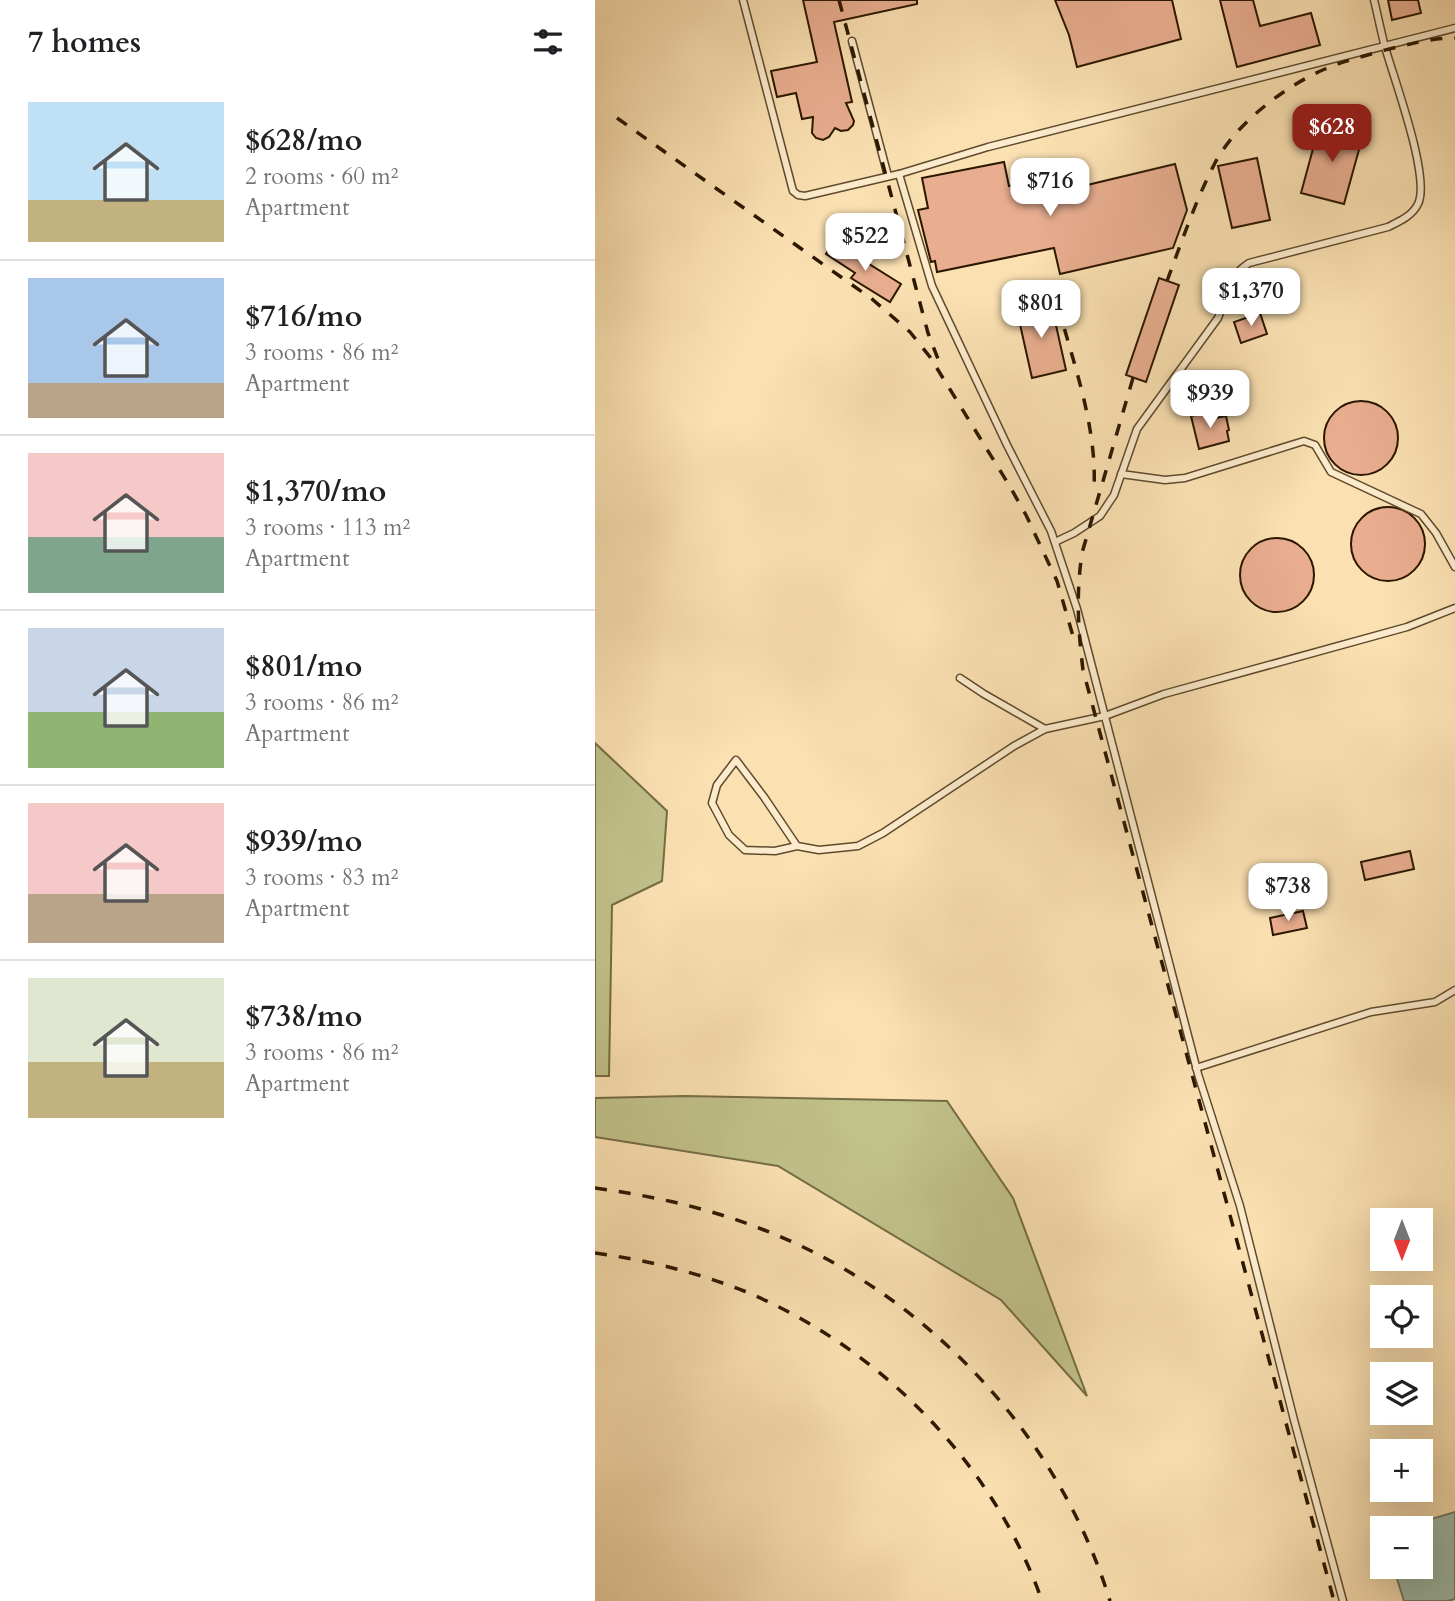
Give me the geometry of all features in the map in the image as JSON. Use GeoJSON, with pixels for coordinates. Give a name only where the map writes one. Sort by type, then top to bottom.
{"type":"FeatureCollection","features":[{"type":"Feature","properties":{"kind":"lane"},"geometry":{"type":"LineString","coordinates":[[743,0],[793,191],[804,196],[899,174],[988,147],[1455,28]]}},
{"type":"Feature","properties":{"kind":"lane"},"geometry":{"type":"LineString","coordinates":[[1055,542],[1101,516],[1114,495],[1137,429],[1218,318],[1224,304],[1227,285],[1236,271],[1249,263],[1388,226],[1406,219],[1418,204],[1421,190],[1418,159],[1374,0]]}},
{"type":"Feature","properties":{"kind":"lane"},"geometry":{"type":"LineString","coordinates":[[852,41],[888,176]]}},
{"type":"Feature","properties":{"kind":"lane"},"geometry":{"type":"LineString","coordinates":[[899,174],[932,286],[1007,446],[1051,531],[1077,609],[1196,1068],[1240,1206],[1343,1601]]}},
{"type":"Feature","properties":{"kind":"lane"},"geometry":{"type":"LineString","coordinates":[[1121,474],[1165,480],[1185,478],[1304,441],[1315,445],[1331,472],[1421,514],[1436,533],[1455,567]]}},
{"type":"Feature","properties":{"kind":"lane"},"geometry":{"type":"LineString","coordinates":[[797,846],[736,760],[717,785],[712,803],[729,835],[745,850],[775,851],[797,846],[819,850],[858,846],[883,833],[1014,746],[1045,729],[1105,716],[1164,694],[1408,627],[1455,608]]}},
{"type":"Feature","properties":{"kind":"lane"},"geometry":{"type":"LineString","coordinates":[[960,678],[1045,729]]}},
{"type":"Feature","properties":{"kind":"lane"},"geometry":{"type":"LineString","coordinates":[[1196,1068],[1371,1012],[1435,1002],[1455,990]]}},
{"type":"Feature","properties":{"kind":"green space"},"geometry":{"type":"Polygon","coordinates":[[[595,743],[667,811],[662,881],[612,905],[609,1076],[595,1076],[595,743]]]}},
{"type":"Feature","properties":{"kind":"green space"},"geometry":{"type":"Polygon","coordinates":[[[685,1096],[947,1101],[1013,1198],[1087,1396],[1001,1300],[778,1166],[595,1137],[595,1098],[685,1096]]]}},
{"type":"Feature","properties":{"kind":"shaded area"},"geometry":{"type":"Polygon","coordinates":[[[1455,1512],[1455,1599],[1404,1601],[1397,1579],[1433,1579],[1433,1519],[1455,1512]]]}},
{"type":"Feature","properties":{"kind":"building"},"geometry":{"type":"Polygon","coordinates":[[[803,0],[917,0],[917,4],[834,22],[852,102],[846,103],[854,121],[848,130],[835,128],[829,137],[823,140],[812,133],[813,117],[802,119],[796,93],[777,97],[771,71],[817,62],[803,0]]]}},
{"type":"Feature","properties":{"kind":"building"},"geometry":{"type":"Polygon","coordinates":[[[1055,0],[1172,0],[1181,39],[1077,67],[1069,35],[1055,0]]]}},
{"type":"Feature","properties":{"kind":"building"},"geometry":{"type":"Polygon","coordinates":[[[1220,0],[1253,0],[1260,26],[1311,13],[1320,45],[1237,67],[1220,0]]]}},
{"type":"Feature","properties":{"kind":"building"},"geometry":{"type":"Polygon","coordinates":[[[1388,0],[1418,0],[1421,13],[1392,20],[1388,0]]]}},
{"type":"Feature","properties":{"kind":"building"},"geometry":{"type":"Polygon","coordinates":[[[1320,123],[1363,135],[1344,204],[1301,193],[1320,123]]]}},
{"type":"Feature","properties":{"kind":"building"},"geometry":{"type":"Polygon","coordinates":[[[1257,158],[1270,220],[1232,228],[1218,166],[1257,158]]]}},
{"type":"Feature","properties":{"kind":"building"},"geometry":{"type":"Polygon","coordinates":[[[1004,162],[1009,186],[1034,181],[1037,197],[1175,164],[1187,210],[1173,248],[1060,274],[1054,248],[937,272],[935,261],[931,262],[918,210],[928,208],[922,178],[1004,162]]]}},
{"type":"Feature","properties":{"kind":"building"},"geometry":{"type":"Polygon","coordinates":[[[834,242],[901,284],[890,302],[851,278],[855,273],[826,254],[834,242]]]}},
{"type":"Feature","properties":{"kind":"building"},"geometry":{"type":"Polygon","coordinates":[[[1159,278],[1179,285],[1146,382],[1126,375],[1159,278]]]}},
{"type":"Feature","properties":{"kind":"building"},"geometry":{"type":"Polygon","coordinates":[[[1051,303],[1066,370],[1032,378],[1017,311],[1051,303]]]}},
{"type":"Feature","properties":{"kind":"building"},"geometry":{"type":"Polygon","coordinates":[[[1260,313],[1267,334],[1241,343],[1234,322],[1260,313]]]}},
{"type":"Feature","properties":{"kind":"building"},"geometry":{"type":"Polygon","coordinates":[[[1361,401],[1382,407],[1392,417],[1398,438],[1392,459],[1382,469],[1361,475],[1340,469],[1330,459],[1324,438],[1330,417],[1340,407],[1361,401]]]}},
{"type":"Feature","properties":{"kind":"building"},"geometry":{"type":"Polygon","coordinates":[[[1213,411],[1215,418],[1226,416],[1229,441],[1199,449],[1191,416],[1213,411]]]}},
{"type":"Feature","properties":{"kind":"building"},"geometry":{"type":"Polygon","coordinates":[[[1388,507],[1409,513],[1419,523],[1425,544],[1419,565],[1409,575],[1388,581],[1367,575],[1357,565],[1351,544],[1357,523],[1367,513],[1388,507]]]}},
{"type":"Feature","properties":{"kind":"building"},"geometry":{"type":"Polygon","coordinates":[[[1270,538],[1284,538],[1298,544],[1308,554],[1314,575],[1308,596],[1298,606],[1284,612],[1270,612],[1256,606],[1246,596],[1240,582],[1240,568],[1246,554],[1256,544],[1270,538]]]}},
{"type":"Feature","properties":{"kind":"building"},"geometry":{"type":"Polygon","coordinates":[[[1410,851],[1414,869],[1365,880],[1361,862],[1410,851]]]}},
{"type":"Feature","properties":{"kind":"building"},"geometry":{"type":"Polygon","coordinates":[[[1303,911],[1307,928],[1273,935],[1270,918],[1303,911]]]}},
{"type":"Feature","properties":{"kind":"railway"},"geometry":{"type":"LineString","coordinates":[[839,0],[928,333],[938,359]]}},
{"type":"Feature","properties":{"kind":"railway"},"geometry":{"type":"LineString","coordinates":[[1167,281],[1216,161],[1236,133],[1263,107],[1294,85],[1325,69],[1409,44],[1455,38]]}},
{"type":"Feature","properties":{"kind":"railway"},"geometry":{"type":"LineString","coordinates":[[617,118],[872,299],[910,332],[930,357],[1026,515],[1057,581],[1073,636]]}},
{"type":"Feature","properties":{"kind":"railway"},"geometry":{"type":"LineString","coordinates":[[1058,306],[1088,419],[1094,488]]}},
{"type":"Feature","properties":{"kind":"railway"},"geometry":{"type":"LineString","coordinates":[[1133,378],[1082,553],[1078,611],[1083,670],[1334,1601]]}},
{"type":"Feature","properties":{"kind":"railway"},"geometry":{"type":"LineString","coordinates":[[595,1188],[681,1204],[764,1230],[823,1257],[879,1291],[931,1331],[979,1377],[1021,1427],[1057,1482],[1087,1540],[1110,1601]]}},
{"type":"Feature","properties":{"kind":"railway"},"geometry":{"type":"LineString","coordinates":[[595,1253],[671,1268],[744,1291],[793,1314],[840,1343],[885,1377],[925,1415],[962,1457],[994,1502],[1021,1550],[1042,1601]]}}]}
